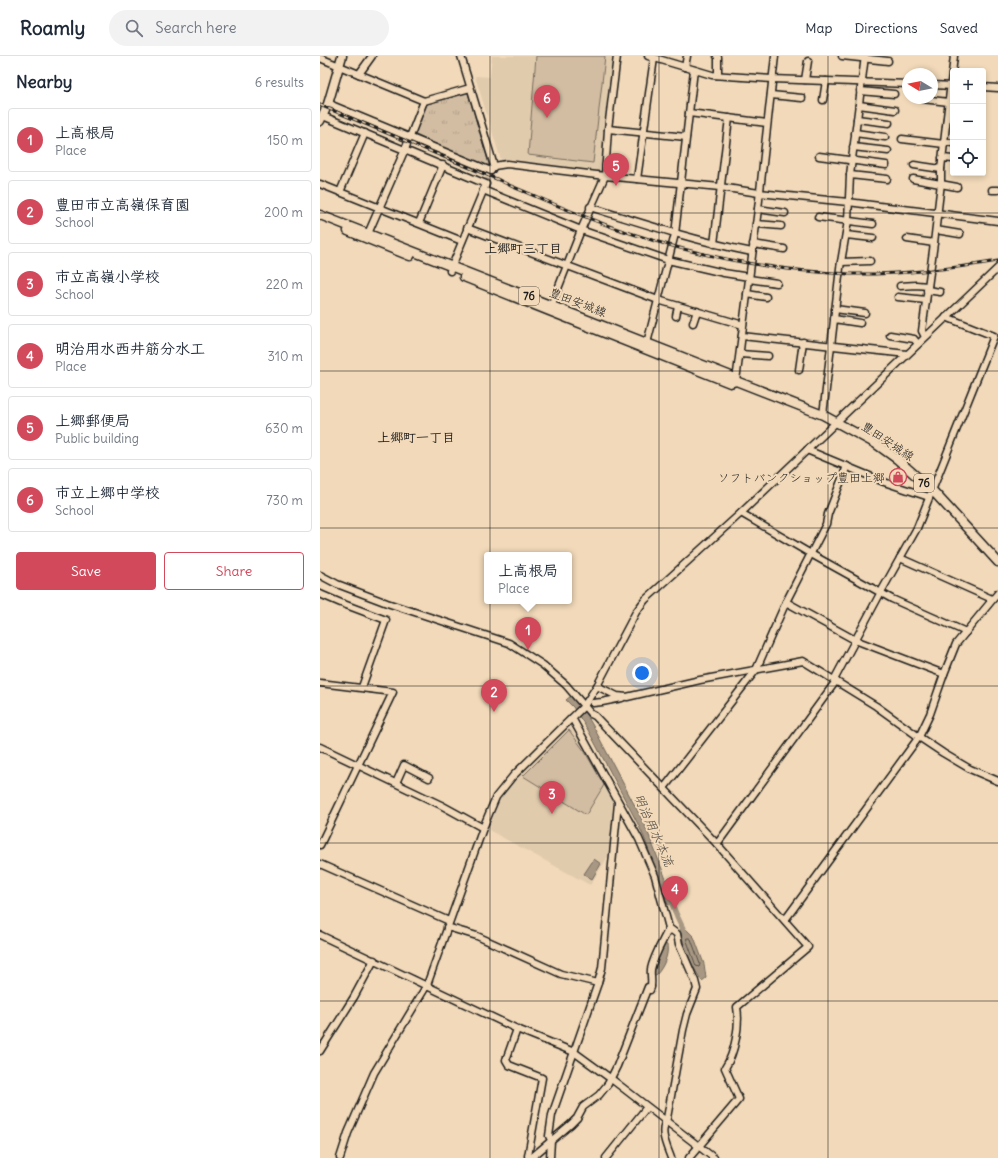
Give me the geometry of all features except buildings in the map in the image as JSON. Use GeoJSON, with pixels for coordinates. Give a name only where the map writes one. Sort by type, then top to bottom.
{"type":"FeatureCollection","features":[{"type":"Feature","properties":{"kind":"main road"},"geometry":{"type":"LineString","coordinates":[[321,118],[328,102],[342,56]]}},
{"type":"Feature","properties":{"kind":"main road","name":"豊田安城線"},"geometry":{"type":"LineString","coordinates":[[320,215],[368,236],[646,346],[730,382],[736,381],[823,415],[876,444],[897,459],[998,562]]}},
{"type":"Feature","properties":{"kind":"main road","name":"豊田安城線"},"geometry":{"type":"LineString","coordinates":[[320,220],[368,236]]}},
{"type":"Feature","properties":{"kind":"street"},"geometry":{"type":"LineString","coordinates":[[359,74],[372,56]]}},
{"type":"Feature","properties":{"kind":"street"},"geometry":{"type":"LineString","coordinates":[[461,56],[494,166]]}},
{"type":"Feature","properties":{"kind":"street"},"geometry":{"type":"LineString","coordinates":[[551,308],[590,207],[605,176],[608,129],[617,56]]}},
{"type":"Feature","properties":{"kind":"street"},"geometry":{"type":"LineString","coordinates":[[685,67],[686,56]]}},
{"type":"Feature","properties":{"kind":"street"},"geometry":{"type":"LineString","coordinates":[[717,56],[718,75]]}},
{"type":"Feature","properties":{"kind":"street"},"geometry":{"type":"LineString","coordinates":[[736,381],[758,209],[775,56]]}},
{"type":"Feature","properties":{"kind":"street"},"geometry":{"type":"LineString","coordinates":[[842,56],[864,57],[888,61]]}},
{"type":"Feature","properties":{"kind":"street"},"geometry":{"type":"LineString","coordinates":[[953,68],[954,56]]}},
{"type":"Feature","properties":{"kind":"street"},"geometry":{"type":"LineString","coordinates":[[637,179],[644,133],[651,57],[694,70],[718,75],[772,79],[902,84]]}},
{"type":"Feature","properties":{"kind":"street"},"geometry":{"type":"LineString","coordinates":[[823,415],[841,262],[848,221],[850,175],[864,57]]}},
{"type":"Feature","properties":{"kind":"street"},"geometry":{"type":"LineString","coordinates":[[320,58],[424,102],[470,88]]}},
{"type":"Feature","properties":{"kind":"street"},"geometry":{"type":"LineString","coordinates":[[805,80],[808,61]]}},
{"type":"Feature","properties":{"kind":"street"},"geometry":{"type":"LineString","coordinates":[[646,346],[675,234],[694,70]]}},
{"type":"Feature","properties":{"kind":"street"},"geometry":{"type":"LineString","coordinates":[[824,100],[826,81]]}},
{"type":"Feature","properties":{"kind":"street"},"geometry":{"type":"LineString","coordinates":[[938,85],[950,86]]}},
{"type":"Feature","properties":{"kind":"street"},"geometry":{"type":"LineString","coordinates":[[986,87],[998,88]]}},
{"type":"Feature","properties":{"kind":"street"},"geometry":{"type":"LineString","coordinates":[[860,91],[894,94]]}},
{"type":"Feature","properties":{"kind":"street"},"geometry":{"type":"LineString","coordinates":[[771,95],[802,98]]}},
{"type":"Feature","properties":{"kind":"street"},"geometry":{"type":"LineString","coordinates":[[925,337],[922,331],[938,214],[942,158],[950,97]]}},
{"type":"Feature","properties":{"kind":"street"},"geometry":{"type":"LineString","coordinates":[[938,101],[949,102]]}},
{"type":"Feature","properties":{"kind":"street"},"geometry":{"type":"LineString","coordinates":[[328,102],[334,106],[491,171],[494,166],[507,164],[848,202],[959,218],[998,220]]}},
{"type":"Feature","properties":{"kind":"street"},"geometry":{"type":"LineString","coordinates":[[368,236],[424,102]]}},
{"type":"Feature","properties":{"kind":"street"},"geometry":{"type":"LineString","coordinates":[[858,105],[895,110]]}},
{"type":"Feature","properties":{"kind":"street"},"geometry":{"type":"LineString","coordinates":[[689,113],[767,123]]}},
{"type":"Feature","properties":{"kind":"street"},"geometry":{"type":"LineString","coordinates":[[321,118],[365,133],[486,184],[451,269]]}},
{"type":"Feature","properties":{"kind":"street"},"geometry":{"type":"LineString","coordinates":[[714,244],[729,118]]}},
{"type":"Feature","properties":{"kind":"street"},"geometry":{"type":"LineString","coordinates":[[857,119],[889,123]]}},
{"type":"Feature","properties":{"kind":"street"},"geometry":{"type":"LineString","coordinates":[[608,129],[686,137]]}},
{"type":"Feature","properties":{"kind":"street"},"geometry":{"type":"LineString","coordinates":[[340,192],[365,133]]}},
{"type":"Feature","properties":{"kind":"street"},"geometry":{"type":"LineString","coordinates":[[855,133],[885,137]]}},
{"type":"Feature","properties":{"kind":"street"},"geometry":{"type":"LineString","coordinates":[[902,139],[950,143]]}},
{"type":"Feature","properties":{"kind":"street"},"geometry":{"type":"LineString","coordinates":[[853,148],[888,151]]}},
{"type":"Feature","properties":{"kind":"street"},"geometry":{"type":"LineString","coordinates":[[819,156],[886,165]]}},
{"type":"Feature","properties":{"kind":"street"},"geometry":{"type":"LineString","coordinates":[[942,158],[950,159]]}},
{"type":"Feature","properties":{"kind":"street"},"geometry":{"type":"LineString","coordinates":[[914,165],[941,169]]}},
{"type":"Feature","properties":{"kind":"street"},"geometry":{"type":"LineString","coordinates":[[419,223],[443,166]]}},
{"type":"Feature","properties":{"kind":"street"},"geometry":{"type":"LineString","coordinates":[[850,175],[887,179]]}},
{"type":"Feature","properties":{"kind":"street"},"geometry":{"type":"LineString","coordinates":[[913,179],[957,187]]}},
{"type":"Feature","properties":{"kind":"street"},"geometry":{"type":"LineString","coordinates":[[320,184],[462,241]]}},
{"type":"Feature","properties":{"kind":"street"},"geometry":{"type":"LineString","coordinates":[[484,190],[581,230],[668,260],[777,283]]}},
{"type":"Feature","properties":{"kind":"street"},"geometry":{"type":"LineString","coordinates":[[590,207],[675,234],[752,252]]}},
{"type":"Feature","properties":{"kind":"street"},"geometry":{"type":"LineString","coordinates":[[758,209],[785,213]]}},
{"type":"Feature","properties":{"kind":"street"},"geometry":{"type":"LineString","coordinates":[[818,217],[873,224]]}},
{"type":"Feature","properties":{"kind":"street"},"geometry":{"type":"LineString","coordinates":[[756,224],[781,226]]}},
{"type":"Feature","properties":{"kind":"street"},"geometry":{"type":"LineString","coordinates":[[467,228],[658,300],[743,325]]}},
{"type":"Feature","properties":{"kind":"street"},"geometry":{"type":"LineString","coordinates":[[936,230],[960,234]]}},
{"type":"Feature","properties":{"kind":"street"},"geometry":{"type":"LineString","coordinates":[[846,234],[873,238]]}},
{"type":"Feature","properties":{"kind":"street"},"geometry":{"type":"LineString","coordinates":[[907,239],[934,243]]}},
{"type":"Feature","properties":{"kind":"street"},"geometry":{"type":"LineString","coordinates":[[753,244],[784,249]]}},
{"type":"Feature","properties":{"kind":"street"},"geometry":{"type":"LineString","coordinates":[[841,262],[870,261]]}},
{"type":"Feature","properties":{"kind":"street"},"geometry":{"type":"LineString","coordinates":[[340,1158],[348,1133],[374,1073],[427,985],[483,828],[496,797],[513,776],[583,707],[597,686],[636,612],[645,600],[741,513],[998,268]]}},
{"type":"Feature","properties":{"kind":"street"},"geometry":{"type":"LineString","coordinates":[[900,286],[916,284],[940,292]]}},
{"type":"Feature","properties":{"kind":"street"},"geometry":{"type":"LineString","coordinates":[[747,294],[766,297]]}},
{"type":"Feature","properties":{"kind":"street"},"geometry":{"type":"LineString","coordinates":[[898,297],[926,300]]}},
{"type":"Feature","properties":{"kind":"street"},"geometry":{"type":"LineString","coordinates":[[676,316],[678,306]]}},
{"type":"Feature","properties":{"kind":"street"},"geometry":{"type":"LineString","coordinates":[[835,309],[865,313]]}},
{"type":"Feature","properties":{"kind":"street"},"geometry":{"type":"LineString","coordinates":[[693,323],[697,311]]}},
{"type":"Feature","properties":{"kind":"street"},"geometry":{"type":"LineString","coordinates":[[717,844],[835,680],[881,592],[917,528],[994,336],[946,318]]}},
{"type":"Feature","properties":{"kind":"street"},"geometry":{"type":"LineString","coordinates":[[834,319],[860,322]]}},
{"type":"Feature","properties":{"kind":"street"},"geometry":{"type":"LineString","coordinates":[[890,335],[914,339],[918,344]]}},
{"type":"Feature","properties":{"kind":"street"},"geometry":{"type":"LineString","coordinates":[[742,336],[907,354]]}},
{"type":"Feature","properties":{"kind":"street"},"geometry":{"type":"LineString","coordinates":[[799,370],[803,342]]}},
{"type":"Feature","properties":{"kind":"street"},"geometry":{"type":"LineString","coordinates":[[740,354],[768,356]]}},
{"type":"Feature","properties":{"kind":"street"},"geometry":{"type":"LineString","coordinates":[[807,450],[884,482],[930,494]]}},
{"type":"Feature","properties":{"kind":"street"},"geometry":{"type":"LineString","coordinates":[[664,788],[756,670],[786,602],[826,524],[828,514],[847,466]]}},
{"type":"Feature","properties":{"kind":"street"},"geometry":{"type":"LineString","coordinates":[[741,513],[811,554],[881,592],[966,632]]}},
{"type":"Feature","properties":{"kind":"street"},"geometry":{"type":"LineString","coordinates":[[900,558],[992,600]]}},
{"type":"Feature","properties":{"kind":"street"},"geometry":{"type":"LineString","coordinates":[[320,575],[337,584],[387,603],[509,643],[543,665],[566,685],[583,707],[664,788],[717,844],[808,947],[737,1007],[739,1017],[736,1035],[728,1062],[724,1068],[739,1099],[689,1158]]}},
{"type":"Feature","properties":{"kind":"street"},"geometry":{"type":"LineString","coordinates":[[785,920],[919,737],[930,714],[956,644],[998,593]]}},
{"type":"Feature","properties":{"kind":"street"},"geometry":{"type":"LineString","coordinates":[[320,594],[341,604],[386,620],[362,687]]}},
{"type":"Feature","properties":{"kind":"street"},"geometry":{"type":"LineString","coordinates":[[786,602],[856,640],[944,674]]}},
{"type":"Feature","properties":{"kind":"street"},"geometry":{"type":"LineString","coordinates":[[593,703],[627,697],[700,680],[803,661],[876,706],[919,737],[970,769],[998,781]]}},
{"type":"Feature","properties":{"kind":"street"},"geometry":{"type":"LineString","coordinates":[[320,683],[393,692],[321,841]]}},
{"type":"Feature","properties":{"kind":"street"},"geometry":{"type":"LineString","coordinates":[[597,686],[617,696],[627,697]]}},
{"type":"Feature","properties":{"kind":"street"},"geometry":{"type":"LineString","coordinates":[[574,716],[618,803],[639,839],[652,870],[669,928],[677,934],[679,944],[697,989],[687,1014],[683,1030],[667,1118],[662,1132],[671,1158]]}},
{"type":"Feature","properties":{"kind":"street"},"geometry":{"type":"LineString","coordinates":[[320,747],[441,805],[483,828]]}},
{"type":"Feature","properties":{"kind":"street"},"geometry":{"type":"LineString","coordinates":[[396,783],[404,765],[429,778]]}},
{"type":"Feature","properties":{"kind":"street"},"geometry":{"type":"LineString","coordinates":[[550,1158],[552,1115],[602,968],[618,803]]}},
{"type":"Feature","properties":{"kind":"street"},"geometry":{"type":"LineString","coordinates":[[320,864],[448,924],[561,974],[598,983]]}},
{"type":"Feature","properties":{"kind":"street"},"geometry":{"type":"LineString","coordinates":[[528,1157],[550,1138],[571,1124],[577,1118],[583,1107],[599,1095],[612,1080],[648,987],[651,987],[651,970],[660,945],[669,928]]}},
{"type":"Feature","properties":{"kind":"street"},"geometry":{"type":"LineString","coordinates":[[320,935],[517,1028],[574,1052],[714,1158]]}},
{"type":"Feature","properties":{"kind":"street"},"geometry":{"type":"LineString","coordinates":[[320,1051],[354,997],[374,960]]}},
{"type":"Feature","properties":{"kind":"street"},"geometry":{"type":"LineString","coordinates":[[517,1028],[506,1060],[509,1065],[542,1078],[528,1157]]}},
{"type":"Feature","properties":{"kind":"street"},"geometry":{"type":"LineString","coordinates":[[606,1158],[646,1107]]}},
{"type":"Feature","properties":{"kind":"shaded area"},"geometry":{"type":"Polygon","coordinates":[[[492,56],[614,56],[600,172],[501,160],[475,76],[490,77],[492,56]]]}},
{"type":"Feature","properties":{"kind":"shaded area"},"geometry":{"type":"Polygon","coordinates":[[[570,727],[586,750],[613,800],[609,855],[590,885],[485,828],[498,800],[511,785],[570,727]]]}},
{"type":"Feature","properties":{"kind":"green space"},"geometry":{"type":"Polygon","coordinates":[[[536,56],[605,56],[593,163],[528,155],[536,56]]]}},
{"type":"Feature","properties":{"kind":"green space"},"geometry":{"type":"Polygon","coordinates":[[[468,93],[489,164],[486,168],[414,134],[427,104],[468,93]]]}},
{"type":"Feature","properties":{"kind":"green space"},"geometry":{"type":"Polygon","coordinates":[[[569,730],[585,752],[604,785],[586,815],[523,776],[569,730]]]}},
{"type":"Feature","properties":{"kind":"water"},"geometry":{"type":"Polygon","coordinates":[[[571,696],[583,709],[593,726],[645,825],[676,902],[668,905],[638,824],[588,730],[573,707],[566,700],[571,696]]]}},
{"type":"Feature","properties":{"kind":"water"},"geometry":{"type":"Polygon","coordinates":[[[594,859],[601,864],[592,879],[584,874],[594,859]]]}},
{"type":"Feature","properties":{"kind":"water"},"geometry":{"type":"Polygon","coordinates":[[[685,928],[694,937],[704,964],[706,978],[702,981],[688,956],[680,929],[685,928]]]}},
{"type":"Feature","properties":{"kind":"water"},"geometry":{"type":"Polygon","coordinates":[[[665,944],[667,945],[667,953],[665,961],[659,972],[654,975],[656,958],[665,944]]]}},
{"type":"Feature","properties":{"kind":"waterway","name":"明治用水本流"},"geometry":{"type":"LineString","coordinates":[[669,897],[686,935]]}},
{"type":"Feature","properties":{"kind":"tunnel"},"geometry":{"type":"LineString","coordinates":[[486,184],[491,171]]}},
{"type":"Feature","properties":{"kind":"railway"},"geometry":{"type":"LineString","coordinates":[[320,105],[511,186],[615,228],[657,242],[711,256],[794,270],[850,274],[887,274],[924,271],[998,261]]}},
{"type":"Feature","properties":{"kind":"place","name":"市立上郷中学校"},"geometry":{"type":"Point","coordinates":[547,118]}},
{"type":"Feature","properties":{"kind":"place","name":"上郷郵便局"},"geometry":{"type":"Point","coordinates":[616,186]}},
{"type":"Feature","properties":{"kind":"place","name":"ソフトバンクショップ豊田上郷"},"geometry":{"type":"Point","coordinates":[898,477]}},
{"type":"Feature","properties":{"kind":"place","name":"上高根局"},"geometry":{"type":"Point","coordinates":[528,650]}},
{"type":"Feature","properties":{"kind":"place","name":"豊田市立高嶺保育園"},"geometry":{"type":"Point","coordinates":[494,712]}},
{"type":"Feature","properties":{"kind":"place","name":"市立高嶺小学校"},"geometry":{"type":"Point","coordinates":[552,814]}},
{"type":"Feature","properties":{"kind":"place","name":"明治用水西井筋分水工"},"geometry":{"type":"Point","coordinates":[675,909]}},
{"type":"Feature","properties":{"kind":"district","name":"上郷町三丁目"},"geometry":{"type":"Point","coordinates":[523,248]}},
{"type":"Feature","properties":{"kind":"district","name":"上郷町一丁目"},"geometry":{"type":"Point","coordinates":[416,437]}}]}
